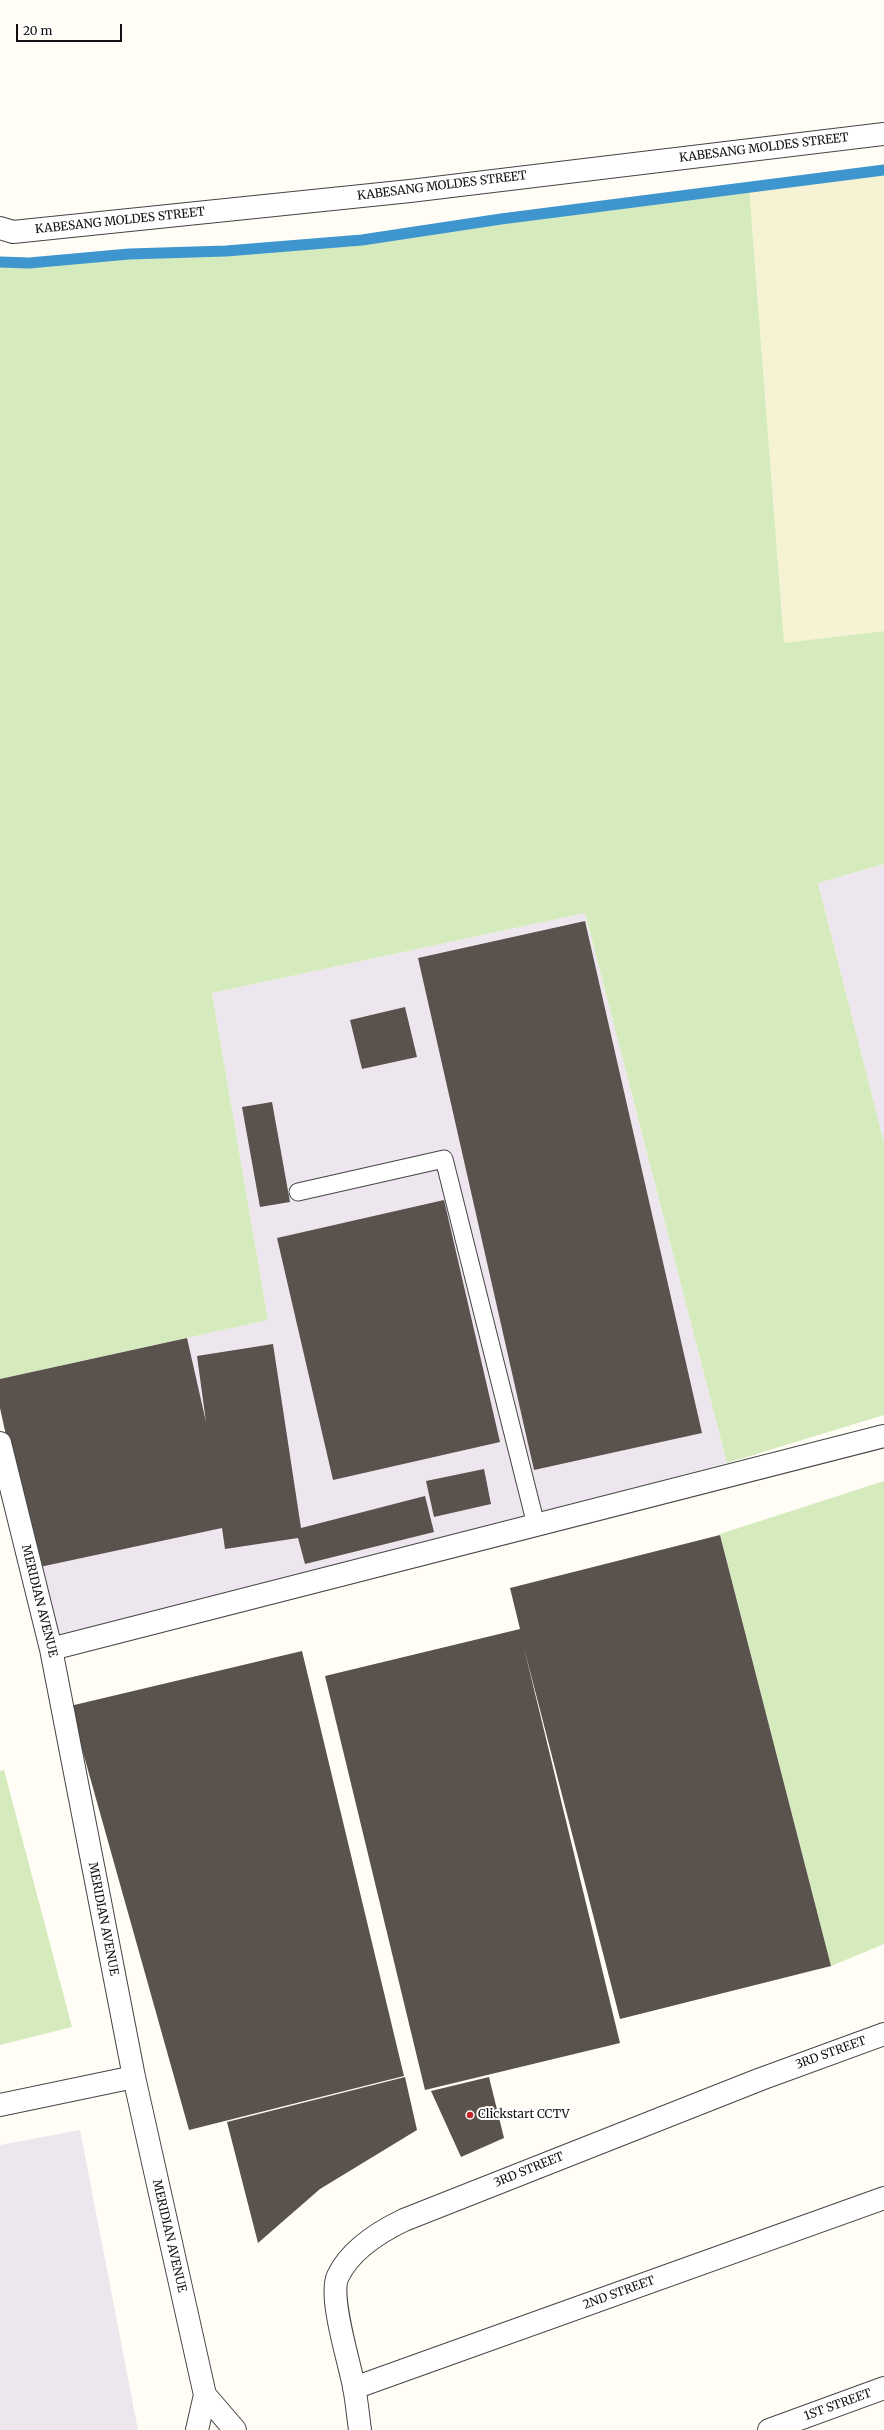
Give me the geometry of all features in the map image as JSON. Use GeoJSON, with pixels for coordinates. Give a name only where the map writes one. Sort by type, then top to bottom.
{"type":"FeatureCollection","features":[{"type":"Feature","properties":{"kind":"street","name":"KABESANG MOLDES STREET"},"geometry":{"type":"LineString","coordinates":[[0,228],[13,232],[402,192],[884,134]]}},
{"type":"Feature","properties":{"kind":"street"},"geometry":{"type":"LineString","coordinates":[[51,1649],[884,1436]]}},
{"type":"Feature","properties":{"kind":"street","name":"MERIDIAN AVENUE"},"geometry":{"type":"LineString","coordinates":[[0,1443],[51,1649],[134,2077],[204,2395],[197,2430]]}},
{"type":"Feature","properties":{"kind":"street","name":"3RD STREET"},"geometry":{"type":"LineString","coordinates":[[360,2430],[354,2388],[336,2304],[337,2277],[352,2257],[375,2234],[404,2220],[746,2085],[884,2034]]}},
{"type":"Feature","properties":{"kind":"street"},"geometry":{"type":"LineString","coordinates":[[0,2105],[134,2077]]}},
{"type":"Feature","properties":{"kind":"street","name":"2ND STREET"},"geometry":{"type":"LineString","coordinates":[[354,2388],[884,2198]]}},
{"type":"Feature","properties":{"kind":"street","name":"1ST STREET"},"geometry":{"type":"LineString","coordinates":[[770,2430],[884,2388]]}},
{"type":"Feature","properties":{"kind":"street","name":"MERIDIAN AVENUE"},"geometry":{"type":"LineString","coordinates":[[204,2395],[235,2430]]}},
{"type":"Feature","properties":{"kind":"lane"},"geometry":{"type":"LineString","coordinates":[[298,1192],[444,1159],[536,1525]]}},
{"type":"Feature","properties":{"kind":"shaded area"},"geometry":{"type":"Polygon","coordinates":[[[884,170],[884,631],[784,644],[749,187],[884,170]]]}},
{"type":"Feature","properties":{"kind":"shaded area"},"geometry":{"type":"Polygon","coordinates":[[[884,864],[884,1143],[818,883],[884,864]]]}},
{"type":"Feature","properties":{"kind":"shaded area"},"geometry":{"type":"Polygon","coordinates":[[[585,913],[727,1463],[54,1640],[0,1407],[0,1379],[268,1320],[212,993],[585,913]]]}},
{"type":"Feature","properties":{"kind":"shaded area"},"geometry":{"type":"Polygon","coordinates":[[[80,2130],[138,2430],[0,2430],[0,2145],[80,2130]]]}},
{"type":"Feature","properties":{"kind":"green space"},"geometry":{"type":"Polygon","coordinates":[[[749,187],[784,643],[884,631],[884,864],[818,883],[884,1143],[884,1415],[727,1463],[585,913],[212,993],[268,1320],[0,1379],[0,262],[29,263],[226,251],[362,240],[501,219],[749,187]]]}},
{"type":"Feature","properties":{"kind":"green space"},"geometry":{"type":"Polygon","coordinates":[[[884,1481],[884,1944],[831,1966],[720,1534],[884,1481]]]}},
{"type":"Feature","properties":{"kind":"green space"},"geometry":{"type":"Polygon","coordinates":[[[4,1770],[72,2027],[0,2045],[0,1771],[4,1770]]]}},
{"type":"Feature","properties":{"kind":"building"},"geometry":{"type":"Polygon","coordinates":[[[585,921],[702,1433],[534,1470],[418,958],[585,921]]]}},
{"type":"Feature","properties":{"kind":"building"},"geometry":{"type":"Polygon","coordinates":[[[405,1007],[417,1057],[362,1069],[350,1020],[405,1007]]]}},
{"type":"Feature","properties":{"kind":"building"},"geometry":{"type":"Polygon","coordinates":[[[272,1102],[290,1202],[260,1207],[242,1107],[272,1102]]]}},
{"type":"Feature","properties":{"kind":"building"},"geometry":{"type":"Polygon","coordinates":[[[444,1200],[500,1442],[333,1480],[277,1238],[444,1200]]]}},
{"type":"Feature","properties":{"kind":"building"},"geometry":{"type":"Polygon","coordinates":[[[187,1338],[206,1422],[197,1356],[273,1344],[301,1528],[425,1496],[434,1532],[305,1564],[298,1538],[225,1549],[222,1528],[35,1568],[0,1408],[0,1379],[187,1338]]]}},
{"type":"Feature","properties":{"kind":"building"},"geometry":{"type":"Polygon","coordinates":[[[484,1469],[491,1504],[434,1517],[426,1481],[484,1469]]]}},
{"type":"Feature","properties":{"kind":"building"},"geometry":{"type":"Polygon","coordinates":[[[720,1535],[831,1966],[620,2019],[524,1648],[620,2043],[425,2090],[325,1676],[520,1629],[510,1588],[720,1535]]]}},
{"type":"Feature","properties":{"kind":"building"},"geometry":{"type":"Polygon","coordinates":[[[302,1651],[404,2076],[189,2130],[70,1706],[302,1651]]]}},
{"type":"Feature","properties":{"kind":"building"},"geometry":{"type":"Polygon","coordinates":[[[405,2077],[417,2130],[320,2189],[258,2243],[227,2122],[405,2077]]]}},
{"type":"Feature","properties":{"kind":"building","name":"Clickstart CCTV"},"geometry":{"type":"Polygon","coordinates":[[[489,2077],[504,2138],[461,2157],[431,2091],[489,2077]]]}},
{"type":"Feature","properties":{"kind":"waterway"},"geometry":{"type":"LineString","coordinates":[[0,262],[29,263],[129,254],[226,251],[362,240],[501,219],[884,170]]}},
{"type":"Feature","properties":{"kind":"place","name":"Clickstart CCTV"},"geometry":{"type":"Point","coordinates":[470,2115]}}]}
